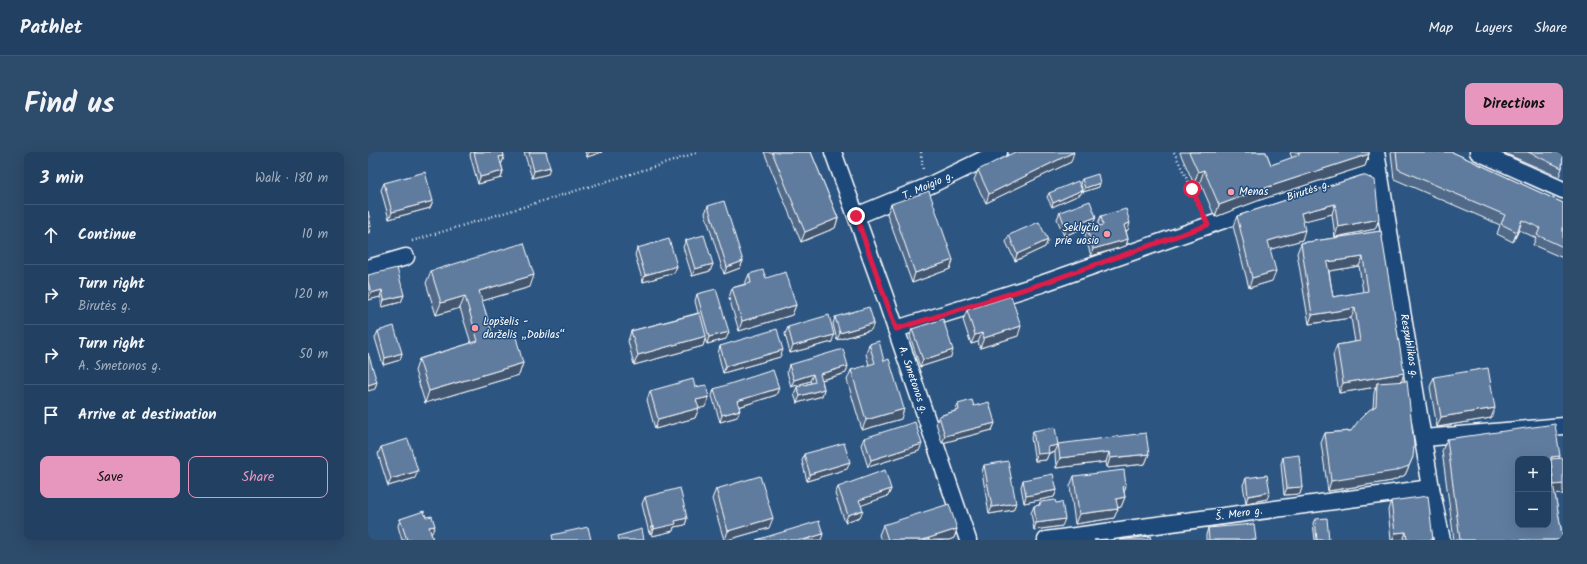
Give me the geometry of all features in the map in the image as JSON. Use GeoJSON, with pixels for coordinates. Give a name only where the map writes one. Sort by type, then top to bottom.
{"type":"FeatureCollection","features":[{"type":"Feature","properties":{"kind":"street","name":"A. Smetonos g."},"geometry":{"type":"LineString","coordinates":[[833,152],[896,329],[968,540]]}},
{"type":"Feature","properties":{"kind":"street","name":"T. Moigio g."},"geometry":{"type":"LineString","coordinates":[[856,216],[924,188],[999,152]]}},
{"type":"Feature","properties":{"kind":"street"},"geometry":{"type":"LineString","coordinates":[[1478,152],[1563,190]]}},
{"type":"Feature","properties":{"kind":"street","name":"Birutės g."},"geometry":{"type":"LineString","coordinates":[[896,329],[1041,284],[1206,226],[1377,159]]}},
{"type":"Feature","properties":{"kind":"street","name":"Respublikos g."},"geometry":{"type":"LineString","coordinates":[[1377,159],[1442,540]]}},
{"type":"Feature","properties":{"kind":"street"},"geometry":{"type":"LineString","coordinates":[[368,268],[406,250]]}},
{"type":"Feature","properties":{"kind":"street"},"geometry":{"type":"LineString","coordinates":[[1424,438],[1563,426]]}},
{"type":"Feature","properties":{"kind":"street","name":"Š. Mero g."},"geometry":{"type":"LineString","coordinates":[[1046,540],[1432,488]]}},
{"type":"Feature","properties":{"kind":"path"},"geometry":{"type":"LineString","coordinates":[[406,250],[698,152]]}},
{"type":"Feature","properties":{"kind":"path"},"geometry":{"type":"LineString","coordinates":[[1174,152],[1206,226]]}},
{"type":"Feature","properties":{"kind":"building"},"geometry":{"type":"Polygon","coordinates":[[[474,152],[503,152],[504,156],[499,157],[503,171],[480,177],[474,152]]]}},
{"type":"Feature","properties":{"kind":"building"},"geometry":{"type":"Polygon","coordinates":[[[529,152],[546,152],[550,167],[534,171],[529,152]]]}},
{"type":"Feature","properties":{"kind":"building"},"geometry":{"type":"Polygon","coordinates":[[[772,152],[811,152],[838,218],[805,232],[772,152]]]}},
{"type":"Feature","properties":{"kind":"building"},"geometry":{"type":"Polygon","coordinates":[[[1015,152],[1074,152],[989,194],[978,170],[1015,152]]]}},
{"type":"Feature","properties":{"kind":"building"},"geometry":{"type":"Polygon","coordinates":[[[1189,152],[1266,152],[1271,165],[1299,155],[1298,152],[1369,152],[1369,154],[1265,188],[1219,205],[1204,170],[1198,172],[1189,152]]]}},
{"type":"Feature","properties":{"kind":"building"},"geometry":{"type":"Polygon","coordinates":[[[1396,152],[1452,152],[1563,203],[1563,247],[1537,235],[1540,228],[1522,220],[1517,232],[1501,224],[1505,215],[1398,169],[1396,152]]]}},
{"type":"Feature","properties":{"kind":"building"},"geometry":{"type":"Polygon","coordinates":[[[1528,152],[1563,152],[1562,168],[1528,152]]]}},
{"type":"Feature","properties":{"kind":"building"},"geometry":{"type":"Polygon","coordinates":[[[425,172],[433,201],[392,212],[384,183],[425,172]]]}},
{"type":"Feature","properties":{"kind":"building"},"geometry":{"type":"Polygon","coordinates":[[[1098,174],[1100,183],[1085,188],[1082,179],[1098,174]]]}},
{"type":"Feature","properties":{"kind":"building"},"geometry":{"type":"Polygon","coordinates":[[[1363,175],[1375,180],[1379,219],[1338,227],[1335,204],[1301,213],[1305,230],[1268,241],[1276,271],[1252,278],[1237,216],[1363,175]]]}},
{"type":"Feature","properties":{"kind":"building"},"geometry":{"type":"Polygon","coordinates":[[[1078,181],[1082,190],[1053,203],[1049,193],[1078,181]]]}},
{"type":"Feature","properties":{"kind":"building"},"geometry":{"type":"Polygon","coordinates":[[[929,191],[953,260],[915,273],[891,204],[929,191]]]}},
{"type":"Feature","properties":{"kind":"building"},"geometry":{"type":"Polygon","coordinates":[[[724,201],[743,261],[727,267],[708,206],[724,201]]]}},
{"type":"Feature","properties":{"kind":"building"},"geometry":{"type":"Polygon","coordinates":[[[1090,201],[1096,217],[1066,229],[1060,212],[1090,201]]]}},
{"type":"Feature","properties":{"kind":"building","name":"Seklyčia prie uosio"},"geometry":{"type":"Polygon","coordinates":[[[1126,209],[1130,223],[1124,225],[1128,239],[1093,249],[1087,229],[1103,225],[1101,216],[1126,209]]]}},
{"type":"Feature","properties":{"kind":"building"},"geometry":{"type":"Polygon","coordinates":[[[368,211],[371,226],[368,227],[368,211]]]}},
{"type":"Feature","properties":{"kind":"building"},"geometry":{"type":"Polygon","coordinates":[[[1039,222],[1048,240],[1017,254],[1009,235],[1039,222]]]}},
{"type":"Feature","properties":{"kind":"building"},"geometry":{"type":"Polygon","coordinates":[[[1381,231],[1404,373],[1343,383],[1337,345],[1360,341],[1355,308],[1312,315],[1301,243],[1381,231]],[[1363,257],[1327,262],[1333,297],[1368,291],[1363,257]]]}},
{"type":"Feature","properties":{"kind":"building"},"geometry":{"type":"Polygon","coordinates":[[[704,235],[713,264],[695,269],[686,240],[704,235]]]}},
{"type":"Feature","properties":{"kind":"building"},"geometry":{"type":"Polygon","coordinates":[[[669,239],[677,266],[645,275],[637,248],[669,239]]]}},
{"type":"Feature","properties":{"kind":"building","name":"Lopšelis - darželis „Dobilas“"},"geometry":{"type":"Polygon","coordinates":[[[524,243],[534,275],[479,291],[493,336],[514,330],[523,363],[429,391],[419,359],[478,341],[465,296],[441,303],[431,271],[524,243]]]}},
{"type":"Feature","properties":{"kind":"building"},"geometry":{"type":"Polygon","coordinates":[[[397,268],[404,295],[384,300],[382,290],[371,293],[368,275],[397,268]]]}},
{"type":"Feature","properties":{"kind":"building"},"geometry":{"type":"Polygon","coordinates":[[[763,270],[766,278],[786,272],[796,305],[742,321],[732,288],[751,283],[749,274],[763,270]]]}},
{"type":"Feature","properties":{"kind":"building"},"geometry":{"type":"Polygon","coordinates":[[[716,289],[729,332],[709,337],[697,294],[716,289]]]}},
{"type":"Feature","properties":{"kind":"building"},"geometry":{"type":"Polygon","coordinates":[[[1011,296],[1021,326],[984,338],[982,333],[975,335],[967,310],[1011,296]]]}},
{"type":"Feature","properties":{"kind":"building"},"geometry":{"type":"Polygon","coordinates":[[[869,307],[874,323],[840,333],[835,317],[869,307]]]}},
{"type":"Feature","properties":{"kind":"building"},"geometry":{"type":"Polygon","coordinates":[[[700,313],[706,336],[638,355],[631,331],[700,313]]]}},
{"type":"Feature","properties":{"kind":"building"},"geometry":{"type":"Polygon","coordinates":[[[829,315],[834,335],[793,346],[788,327],[829,315]]]}},
{"type":"Feature","properties":{"kind":"building"},"geometry":{"type":"Polygon","coordinates":[[[943,319],[953,350],[923,360],[912,329],[943,319]]]}},
{"type":"Feature","properties":{"kind":"building"},"geometry":{"type":"Polygon","coordinates":[[[394,326],[402,353],[385,358],[378,331],[394,326]]]}},
{"type":"Feature","properties":{"kind":"building"},"geometry":{"type":"Polygon","coordinates":[[[777,329],[783,350],[726,366],[720,346],[777,329]]]}},
{"type":"Feature","properties":{"kind":"building"},"geometry":{"type":"Polygon","coordinates":[[[879,341],[884,361],[889,359],[904,409],[866,420],[851,370],[875,363],[869,344],[879,341]]]}},
{"type":"Feature","properties":{"kind":"building"},"geometry":{"type":"Polygon","coordinates":[[[843,349],[848,366],[820,374],[824,389],[800,396],[797,387],[815,382],[813,374],[794,380],[789,365],[843,349]]]}},
{"type":"Feature","properties":{"kind":"building"},"geometry":{"type":"Polygon","coordinates":[[[368,353],[377,382],[368,385],[368,353]]]}},
{"type":"Feature","properties":{"kind":"building"},"geometry":{"type":"Polygon","coordinates":[[[1488,368],[1495,408],[1441,417],[1434,377],[1488,368]]]}},
{"type":"Feature","properties":{"kind":"building"},"geometry":{"type":"Polygon","coordinates":[[[773,370],[779,388],[737,401],[740,410],[722,415],[714,389],[773,370]]]}},
{"type":"Feature","properties":{"kind":"building"},"geometry":{"type":"Polygon","coordinates":[[[693,379],[695,387],[706,385],[709,397],[696,400],[699,408],[658,419],[650,391],[693,379]]]}},
{"type":"Feature","properties":{"kind":"building"},"geometry":{"type":"Polygon","coordinates":[[[1407,381],[1414,445],[1413,457],[1409,466],[1395,471],[1331,481],[1325,433],[1351,431],[1369,410],[1376,406],[1377,383],[1407,381]]]}},
{"type":"Feature","properties":{"kind":"building"},"geometry":{"type":"Polygon","coordinates":[[[972,400],[974,406],[989,402],[995,423],[945,436],[939,416],[959,410],[958,404],[972,400]]]}},
{"type":"Feature","properties":{"kind":"building"},"geometry":{"type":"Polygon","coordinates":[[[915,422],[922,444],[871,460],[864,438],[915,422]]]}},
{"type":"Feature","properties":{"kind":"building"},"geometry":{"type":"Polygon","coordinates":[[[1555,424],[1560,456],[1551,457],[1553,483],[1563,540],[1460,540],[1447,439],[1555,424]]]}},
{"type":"Feature","properties":{"kind":"building"},"geometry":{"type":"Polygon","coordinates":[[[1055,427],[1058,445],[1048,447],[1049,453],[1037,454],[1033,431],[1055,427]]]}},
{"type":"Feature","properties":{"kind":"building"},"geometry":{"type":"Polygon","coordinates":[[[1146,433],[1149,454],[1110,458],[1109,452],[1060,458],[1058,444],[1146,433]]]}},
{"type":"Feature","properties":{"kind":"building"},"geometry":{"type":"Polygon","coordinates":[[[408,439],[418,471],[391,479],[381,447],[408,439]]]}},
{"type":"Feature","properties":{"kind":"building"},"geometry":{"type":"Polygon","coordinates":[[[844,443],[850,462],[810,474],[804,454],[844,443]]]}},
{"type":"Feature","properties":{"kind":"building"},"geometry":{"type":"Polygon","coordinates":[[[1299,455],[1302,487],[1287,488],[1283,457],[1299,455]]]}},
{"type":"Feature","properties":{"kind":"building"},"geometry":{"type":"Polygon","coordinates":[[[1563,458],[1563,484],[1554,485],[1551,459],[1563,458]]]}},
{"type":"Feature","properties":{"kind":"building"},"geometry":{"type":"Polygon","coordinates":[[[1008,461],[1016,503],[992,507],[984,465],[1008,461]]]}},
{"type":"Feature","properties":{"kind":"building"},"geometry":{"type":"Polygon","coordinates":[[[885,470],[891,489],[859,500],[863,510],[848,515],[838,487],[885,470]]]}},
{"type":"Feature","properties":{"kind":"building"},"geometry":{"type":"Polygon","coordinates":[[[1124,470],[1126,486],[1123,487],[1125,497],[1116,499],[1118,509],[1079,514],[1074,476],[1124,470]]]}},
{"type":"Feature","properties":{"kind":"building"},"geometry":{"type":"Polygon","coordinates":[[[1053,474],[1057,490],[1026,496],[1023,480],[1053,474]]]}},
{"type":"Feature","properties":{"kind":"building"},"geometry":{"type":"Polygon","coordinates":[[[1267,475],[1270,492],[1248,496],[1246,478],[1267,475]]]}},
{"type":"Feature","properties":{"kind":"building"},"geometry":{"type":"Polygon","coordinates":[[[760,476],[773,518],[728,531],[716,489],[760,476]]]}},
{"type":"Feature","properties":{"kind":"building"},"geometry":{"type":"Polygon","coordinates":[[[680,488],[687,518],[675,521],[676,524],[654,529],[645,497],[680,488]]]}},
{"type":"Feature","properties":{"kind":"building"},"geometry":{"type":"Polygon","coordinates":[[[1428,496],[1433,540],[1407,540],[1406,532],[1395,533],[1391,501],[1428,496]]]}},
{"type":"Feature","properties":{"kind":"building"},"geometry":{"type":"Polygon","coordinates":[[[1055,500],[1056,503],[1062,502],[1065,519],[1036,523],[1034,506],[1040,505],[1040,502],[1055,500]]]}},
{"type":"Feature","properties":{"kind":"building"},"geometry":{"type":"Polygon","coordinates":[[[949,504],[957,529],[923,540],[888,540],[883,525],[949,504]]]}},
{"type":"Feature","properties":{"kind":"building"},"geometry":{"type":"Polygon","coordinates":[[[424,511],[426,517],[432,516],[435,526],[429,527],[433,540],[407,540],[400,519],[424,511]]]}},
{"type":"Feature","properties":{"kind":"building"},"geometry":{"type":"Polygon","coordinates":[[[1327,518],[1329,540],[1317,540],[1315,519],[1327,518]]]}},
{"type":"Feature","properties":{"kind":"building"},"geometry":{"type":"Polygon","coordinates":[[[819,521],[823,534],[803,540],[756,540],[819,521]]]}},
{"type":"Feature","properties":{"kind":"building"},"geometry":{"type":"Polygon","coordinates":[[[1254,524],[1256,540],[1209,540],[1208,528],[1254,524]]]}},
{"type":"Feature","properties":{"kind":"building"},"geometry":{"type":"Polygon","coordinates":[[[588,527],[591,540],[553,540],[552,535],[588,527]]]}},
{"type":"Feature","properties":{"kind":"building"},"geometry":{"type":"Polygon","coordinates":[[[642,529],[644,540],[619,540],[618,536],[642,529]]]}},
{"type":"Feature","properties":{"kind":"building"},"geometry":{"type":"Polygon","coordinates":[[[1150,536],[1151,540],[1119,540],[1150,536]]]}},
{"type":"Feature","properties":{"kind":"place","name":"Menas"},"geometry":{"type":"Point","coordinates":[1231,192]}},
{"type":"Feature","properties":{"kind":"place","name":"Seklyčia prie uosio"},"geometry":{"type":"Point","coordinates":[1107,234]}},
{"type":"Feature","properties":{"kind":"place","name":"Lopšelis - darželis „Dobilas“"},"geometry":{"type":"Point","coordinates":[475,328]}},
{"type":"Feature","properties":{"kind":"route"},"geometry":{"type":"LineString","coordinates":[[856,216],[896,329],[1041,284],[1208,225],[1192,189]]}}]}
